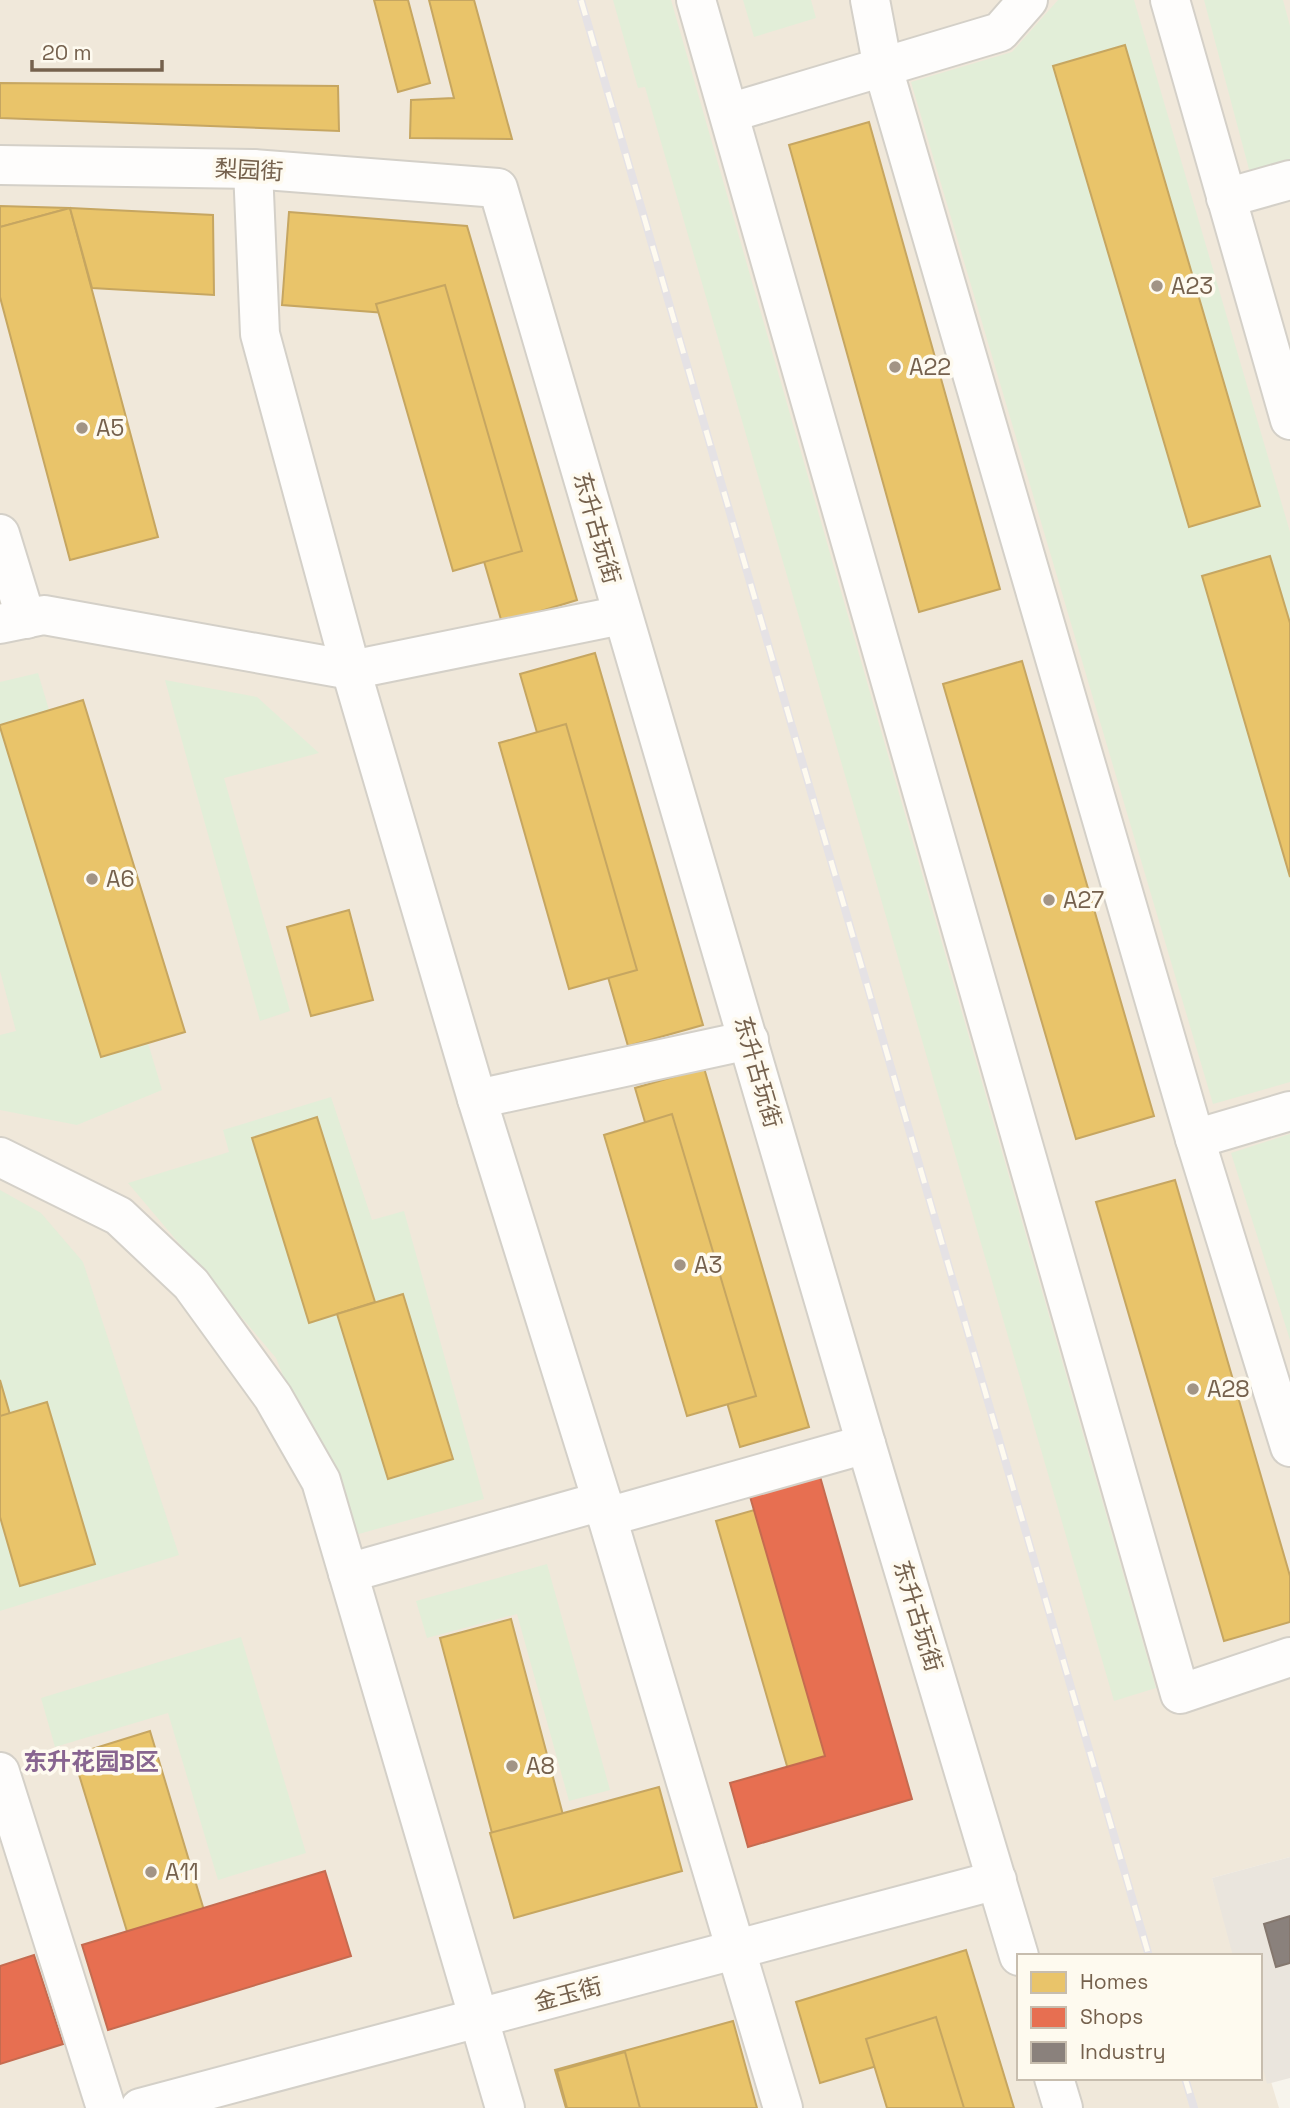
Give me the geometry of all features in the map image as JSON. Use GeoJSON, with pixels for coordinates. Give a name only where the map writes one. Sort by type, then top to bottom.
{"type":"FeatureCollection","features":[{"type":"Feature","properties":{"kind":"street"},"geometry":{"type":"LineString","coordinates":[[696,0],[1180,1695],[1290,1657]]}},
{"type":"Feature","properties":{"kind":"street"},"geometry":{"type":"LineString","coordinates":[[870,0],[883,68],[1195,1139],[1290,1447]]}},
{"type":"Feature","properties":{"kind":"street"},"geometry":{"type":"LineString","coordinates":[[729,113],[1000,32],[1028,0]]}},
{"type":"Feature","properties":{"kind":"street"},"geometry":{"type":"LineString","coordinates":[[1170,0],[1290,420]]}},
{"type":"Feature","properties":{"kind":"street","name":"梨园街"},"geometry":{"type":"LineString","coordinates":[[0,165],[253,169],[498,188]]}},
{"type":"Feature","properties":{"kind":"street"},"geometry":{"type":"LineString","coordinates":[[253,169],[260,334],[351,670],[477,1099],[604,1509],[783,2108]]}},
{"type":"Feature","properties":{"kind":"street"},"geometry":{"type":"LineString","coordinates":[[1226,198],[1290,180]]}},
{"type":"Feature","properties":{"kind":"street","name":"东升古玩街"},"geometry":{"type":"LineString","coordinates":[[498,188],[1018,1954]]}},
{"type":"Feature","properties":{"kind":"street"},"geometry":{"type":"LineString","coordinates":[[0,534],[13,622],[44,615],[351,670],[622,615]]}},
{"type":"Feature","properties":{"kind":"street"},"geometry":{"type":"LineString","coordinates":[[477,1099],[749,1040]]}},
{"type":"Feature","properties":{"kind":"street"},"geometry":{"type":"LineString","coordinates":[[1195,1139],[1290,1111]]}},
{"type":"Feature","properties":{"kind":"street"},"geometry":{"type":"LineString","coordinates":[[0,1157],[119,1216],[191,1284],[273,1397],[321,1481],[505,2108]]}},
{"type":"Feature","properties":{"kind":"street"},"geometry":{"type":"LineString","coordinates":[[348,1573],[866,1444]]}},
{"type":"Feature","properties":{"kind":"street"},"geometry":{"type":"LineString","coordinates":[[0,1772],[106,2108]]}},
{"type":"Feature","properties":{"kind":"street","name":"金玉街"},"geometry":{"type":"LineString","coordinates":[[140,2108],[996,1880]]}},
{"type":"Feature","properties":{"kind":"street"},"geometry":{"type":"LineString","coordinates":[[1056,2080],[1063,2108]]}},
{"type":"Feature","properties":{"kind":"shaded area"},"geometry":{"type":"Polygon","coordinates":[[[0,0],[1290,0],[1290,1857],[1212,1878],[1234,1954],[1017,1954],[1017,2080],[1262,2080],[1262,2052],[1279,2108],[0,2108],[0,0]]]}},
{"type":"Feature","properties":{"kind":"shaded area"},"geometry":{"type":"Polygon","coordinates":[[[1290,1857],[1290,2078],[1267,2084],[1262,2065],[1262,1954],[1232,1954],[1212,1878],[1290,1857]]]}},
{"type":"Feature","properties":{"kind":"green space"},"geometry":{"type":"Polygon","coordinates":[[[613,0],[671,0],[1156,1688],[1114,1701],[645,87],[638,88],[613,0]]]}},
{"type":"Feature","properties":{"kind":"green space"},"geometry":{"type":"Polygon","coordinates":[[[743,0],[811,0],[816,18],[754,37],[743,0]]]}},
{"type":"Feature","properties":{"kind":"green space"},"geometry":{"type":"Polygon","coordinates":[[[1058,0],[1134,0],[1290,532],[1290,1082],[1213,1104],[911,82],[1012,52],[1058,0]]]}},
{"type":"Feature","properties":{"kind":"green space"},"geometry":{"type":"Polygon","coordinates":[[[1204,0],[1283,0],[1290,26],[1290,165],[1251,177],[1204,0]]]}},
{"type":"Feature","properties":{"kind":"green space"},"geometry":{"type":"Polygon","coordinates":[[[38,673],[162,1090],[77,1125],[0,1110],[0,1035],[16,1031],[0,971],[0,682],[38,673]]]}},
{"type":"Feature","properties":{"kind":"green space"},"geometry":{"type":"Polygon","coordinates":[[[165,680],[257,697],[319,753],[224,778],[290,1011],[260,1021],[165,680]]]}},
{"type":"Feature","properties":{"kind":"green space"},"geometry":{"type":"Polygon","coordinates":[[[331,1097],[372,1220],[404,1211],[484,1499],[348,1537],[276,1358],[128,1183],[229,1152],[223,1130],[331,1097]]]}},
{"type":"Feature","properties":{"kind":"green space"},"geometry":{"type":"Polygon","coordinates":[[[1290,1134],[1290,1340],[1231,1153],[1290,1134]]]}},
{"type":"Feature","properties":{"kind":"green space"},"geometry":{"type":"Polygon","coordinates":[[[0,1190],[41,1213],[83,1262],[179,1555],[0,1611],[0,1190]]]}},
{"type":"Feature","properties":{"kind":"green space"},"geometry":{"type":"Polygon","coordinates":[[[547,1564],[610,1790],[569,1801],[517,1614],[427,1638],[416,1601],[547,1564]]]}},
{"type":"Feature","properties":{"kind":"green space"},"geometry":{"type":"Polygon","coordinates":[[[241,1637],[306,1853],[218,1880],[168,1713],[55,1747],[41,1698],[241,1637]]]}},
{"type":"Feature","properties":{"kind":"building: Homes"},"geometry":{"type":"Polygon","coordinates":[[[374,0],[408,0],[430,83],[398,92],[374,0]]]}},
{"type":"Feature","properties":{"kind":"building: Homes"},"geometry":{"type":"Polygon","coordinates":[[[429,0],[474,0],[512,139],[410,138],[411,100],[454,98],[429,0]]]}},
{"type":"Feature","properties":{"kind":"building: Homes","name":"A23"},"geometry":{"type":"Polygon","coordinates":[[[1125,45],[1260,506],[1189,527],[1053,66],[1125,45]]]}},
{"type":"Feature","properties":{"kind":"building: Homes"},"geometry":{"type":"Polygon","coordinates":[[[0,83],[338,86],[339,131],[0,118],[0,83]]]}},
{"type":"Feature","properties":{"kind":"building: Homes","name":"A22"},"geometry":{"type":"Polygon","coordinates":[[[869,122],[1000,589],[919,612],[789,145],[869,122]]]}},
{"type":"Feature","properties":{"kind":"building: Homes"},"geometry":{"type":"Polygon","coordinates":[[[0,206],[70,208],[0,227],[0,206]]]}},
{"type":"Feature","properties":{"kind":"building: Homes","name":"A5"},"geometry":{"type":"Polygon","coordinates":[[[70,208],[158,537],[70,560],[0,297],[0,227],[70,208]]]}},
{"type":"Feature","properties":{"kind":"building: Homes"},"geometry":{"type":"Polygon","coordinates":[[[70,208],[213,215],[214,295],[92,288],[70,208]]]}},
{"type":"Feature","properties":{"kind":"building: Homes"},"geometry":{"type":"Polygon","coordinates":[[[289,212],[467,226],[577,600],[502,623],[412,315],[282,305],[289,212]]]}},
{"type":"Feature","properties":{"kind":"building: Homes"},"geometry":{"type":"Polygon","coordinates":[[[445,285],[522,551],[453,571],[376,304],[445,285]]]}},
{"type":"Feature","properties":{"kind":"building: Homes"},"geometry":{"type":"Polygon","coordinates":[[[1270,556],[1290,623],[1290,877],[1202,576],[1270,556]]]}},
{"type":"Feature","properties":{"kind":"building: Homes"},"geometry":{"type":"Polygon","coordinates":[[[595,653],[703,1025],[628,1046],[520,674],[595,653]]]}},
{"type":"Feature","properties":{"kind":"building: Homes","name":"A27"},"geometry":{"type":"Polygon","coordinates":[[[1022,661],[1154,1116],[1076,1139],[943,684],[1022,661]]]}},
{"type":"Feature","properties":{"kind":"building: Homes","name":"A6"},"geometry":{"type":"Polygon","coordinates":[[[83,700],[185,1032],[101,1057],[0,727],[83,700]]]}},
{"type":"Feature","properties":{"kind":"building: Homes"},"geometry":{"type":"Polygon","coordinates":[[[566,724],[637,970],[569,989],[499,743],[566,724]]]}},
{"type":"Feature","properties":{"kind":"building: Homes"},"geometry":{"type":"Polygon","coordinates":[[[349,910],[373,1000],[311,1016],[287,927],[349,910]]]}},
{"type":"Feature","properties":{"kind":"building: Homes"},"geometry":{"type":"Polygon","coordinates":[[[704,1068],[809,1427],[740,1447],[635,1088],[704,1068]]]}},
{"type":"Feature","properties":{"kind":"building: Homes","name":"A3"},"geometry":{"type":"Polygon","coordinates":[[[672,1114],[756,1396],[687,1416],[604,1135],[672,1114]]]}},
{"type":"Feature","properties":{"kind":"building: Homes"},"geometry":{"type":"Polygon","coordinates":[[[317,1117],[375,1302],[309,1323],[252,1138],[317,1117]]]}},
{"type":"Feature","properties":{"kind":"building: Homes","name":"A28"},"geometry":{"type":"Polygon","coordinates":[[[1175,1180],[1290,1576],[1290,1622],[1224,1641],[1096,1202],[1175,1180]]]}},
{"type":"Feature","properties":{"kind":"building: Homes"},"geometry":{"type":"Polygon","coordinates":[[[403,1294],[453,1459],[388,1479],[337,1314],[403,1294]]]}},
{"type":"Feature","properties":{"kind":"building: Homes"},"geometry":{"type":"Polygon","coordinates":[[[0,1380],[11,1418],[0,1421],[0,1380]]]}},
{"type":"Feature","properties":{"kind":"building: Homes"},"geometry":{"type":"Polygon","coordinates":[[[47,1402],[95,1564],[20,1586],[0,1517],[0,1416],[47,1402]]]}},
{"type":"Feature","properties":{"kind":"building: Homes"},"geometry":{"type":"Polygon","coordinates":[[[782,1502],[865,1785],[798,1804],[716,1521],[782,1502]]]}},
{"type":"Feature","properties":{"kind":"building: Homes","name":"A8"},"geometry":{"type":"Polygon","coordinates":[[[511,1619],[584,1894],[513,1912],[440,1638],[511,1619]]]}},
{"type":"Feature","properties":{"kind":"building: Homes","name":"A11"},"geometry":{"type":"Polygon","coordinates":[[[150,1731],[228,1990],[152,2013],[73,1755],[150,1731]]]}},
{"type":"Feature","properties":{"kind":"building: Homes"},"geometry":{"type":"Polygon","coordinates":[[[659,1787],[682,1871],[514,1918],[490,1833],[659,1787]]]}},
{"type":"Feature","properties":{"kind":"building: Homes"},"geometry":{"type":"Polygon","coordinates":[[[966,1950],[1014,2108],[923,2108],[907,2057],[820,2083],[796,2002],[966,1950]]]}},
{"type":"Feature","properties":{"kind":"building: Homes"},"geometry":{"type":"Polygon","coordinates":[[[936,2017],[964,2108],[887,2108],[866,2039],[936,2017]]]}},
{"type":"Feature","properties":{"kind":"building: Homes"},"geometry":{"type":"Polygon","coordinates":[[[733,2021],[757,2108],[566,2108],[555,2070],[733,2021]]]}},
{"type":"Feature","properties":{"kind":"building: Homes"},"geometry":{"type":"Polygon","coordinates":[[[625,2052],[640,2108],[567,2108],[557,2071],[625,2052]]]}},
{"type":"Feature","properties":{"kind":"building: Shops"},"geometry":{"type":"Polygon","coordinates":[[[819,1473],[912,1799],[748,1847],[730,1783],[825,1756],[749,1493],[819,1473]]]}},
{"type":"Feature","properties":{"kind":"building: Shops"},"geometry":{"type":"Polygon","coordinates":[[[325,1871],[351,1956],[108,2030],[82,1945],[325,1871]]]}},
{"type":"Feature","properties":{"kind":"building: Shops"},"geometry":{"type":"Polygon","coordinates":[[[34,1955],[63,2044],[0,2064],[0,1966],[34,1955]]]}},
{"type":"Feature","properties":{"kind":"building: Industry"},"geometry":{"type":"Polygon","coordinates":[[[1290,1916],[1290,1963],[1276,1967],[1264,1924],[1290,1916]]]}},
{"type":"Feature","properties":{"kind":"railway"},"geometry":{"type":"LineString","coordinates":[[581,0],[1148,1954]]}},
{"type":"Feature","properties":{"kind":"railway"},"geometry":{"type":"LineString","coordinates":[[1186,2080],[1194,2108]]}},
{"type":"Feature","properties":{"kind":"place","name":"A23"},"geometry":{"type":"Point","coordinates":[1157,286]}},
{"type":"Feature","properties":{"kind":"place","name":"A22"},"geometry":{"type":"Point","coordinates":[895,367]}},
{"type":"Feature","properties":{"kind":"place","name":"A5"},"geometry":{"type":"Point","coordinates":[82,428]}},
{"type":"Feature","properties":{"kind":"place","name":"A6"},"geometry":{"type":"Point","coordinates":[92,879]}},
{"type":"Feature","properties":{"kind":"place","name":"A27"},"geometry":{"type":"Point","coordinates":[1049,900]}},
{"type":"Feature","properties":{"kind":"place","name":"A3"},"geometry":{"type":"Point","coordinates":[680,1265]}},
{"type":"Feature","properties":{"kind":"place","name":"A28"},"geometry":{"type":"Point","coordinates":[1193,1389]}},
{"type":"Feature","properties":{"kind":"place","name":"A8"},"geometry":{"type":"Point","coordinates":[512,1766]}},
{"type":"Feature","properties":{"kind":"place","name":"A11"},"geometry":{"type":"Point","coordinates":[151,1872]}},
{"type":"Feature","properties":{"kind":"district","name":"东升花园B区"},"geometry":{"type":"Point","coordinates":[91,1762]}}]}
